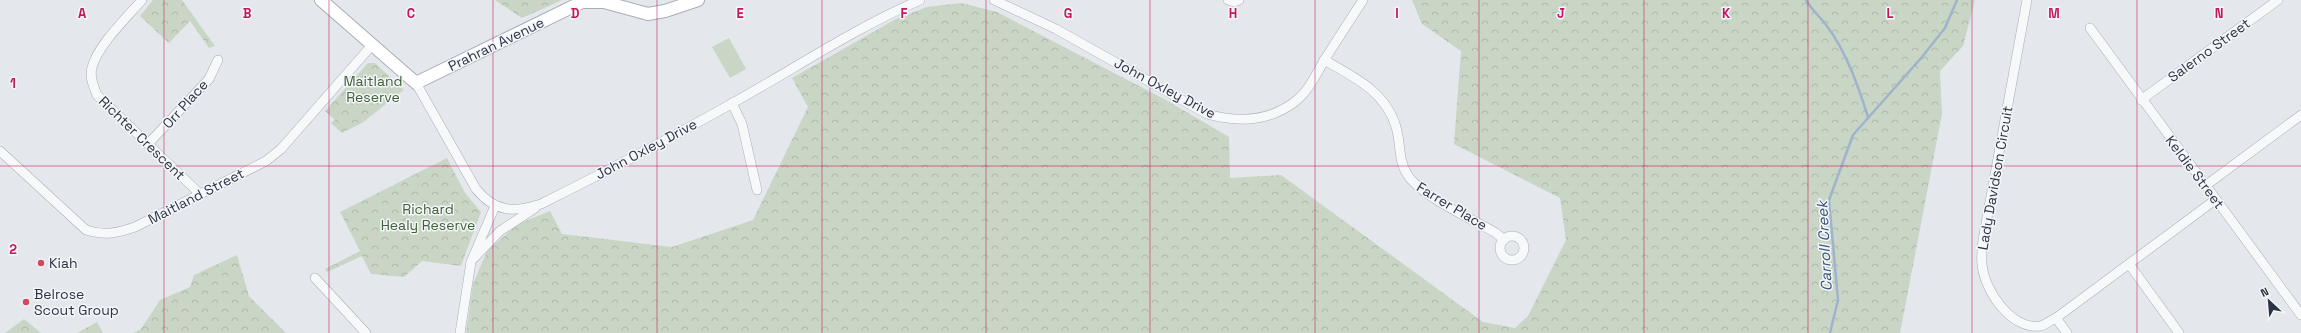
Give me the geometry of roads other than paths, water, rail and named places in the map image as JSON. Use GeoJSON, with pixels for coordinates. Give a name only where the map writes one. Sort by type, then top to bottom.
{"type":"FeatureCollection","features":[{"type":"Feature","properties":{"kind":"street","name":"Richter Crescent"},"geometry":{"type":"LineString","coordinates":[[142,0],[105,43],[92,68],[92,82],[97,95],[200,194]]}},
{"type":"Feature","properties":{"kind":"street"},"geometry":{"type":"LineString","coordinates":[[320,0],[416,83],[476,189],[495,206],[471,262],[460,333]]}},
{"type":"Feature","properties":{"kind":"street","name":"Prahran Avenue"},"geometry":{"type":"LineString","coordinates":[[416,83],[582,1],[604,2],[648,14],[665,11],[698,0]]}},
{"type":"Feature","properties":{"kind":"street","name":"John Oxley Drive"},"geometry":{"type":"LineString","coordinates":[[495,206],[512,209],[525,209],[541,204],[732,103],[837,41],[920,0]]}},
{"type":"Feature","properties":{"kind":"street","name":"John Oxley Drive"},"geometry":{"type":"LineString","coordinates":[[994,0],[1012,3],[1207,114],[1227,119],[1246,120],[1262,118],[1281,110],[1298,99],[1363,0]]}},
{"type":"Feature","properties":{"kind":"street"},"geometry":{"type":"LineString","coordinates":[[1228,0],[1234,2],[1239,0]]}},
{"type":"Feature","properties":{"kind":"street","name":"Lady Davidson Circuit"},"geometry":{"type":"LineString","coordinates":[[2027,0],[1983,240],[1982,265],[1988,286],[2014,319],[2026,325],[2041,326],[2056,318],[2216,200]]}},
{"type":"Feature","properties":{"kind":"street","name":"Salerno Street"},"geometry":{"type":"LineString","coordinates":[[2141,100],[2278,0]]}},
{"type":"Feature","properties":{"kind":"street","name":"Keldie Street"},"geometry":{"type":"LineString","coordinates":[[2090,28],[2141,100],[2301,315]]}},
{"type":"Feature","properties":{"kind":"street","name":"Maitland Street"},"geometry":{"type":"LineString","coordinates":[[0,151],[86,230],[101,234],[116,234],[135,227],[266,161],[281,149],[372,45]]}},
{"type":"Feature","properties":{"kind":"street","name":"Orr Place"},"geometry":{"type":"LineString","coordinates":[[148,144],[208,78],[218,60]]}},
{"type":"Feature","properties":{"kind":"street","name":"Farrer Place"},"geometry":{"type":"LineString","coordinates":[[1324,60],[1361,81],[1384,101],[1396,127],[1401,161],[1407,174],[1417,187],[1496,232],[1504,240]]}},
{"type":"Feature","properties":{"kind":"street"},"geometry":{"type":"LineString","coordinates":[[732,103],[742,124],[757,190]]}},
{"type":"Feature","properties":{"kind":"street"},"geometry":{"type":"LineString","coordinates":[[2205,186],[2301,115]]}},
{"type":"Feature","properties":{"kind":"street"},"geometry":{"type":"LineString","coordinates":[[471,262],[500,230],[541,204]]}},
{"type":"Feature","properties":{"kind":"street"},"geometry":{"type":"LineString","coordinates":[[2129,264],[2179,333]]}},
{"type":"Feature","properties":{"kind":"street"},"geometry":{"type":"LineString","coordinates":[[315,278],[366,333]]}},
{"type":"Feature","properties":{"kind":"street"},"geometry":{"type":"LineString","coordinates":[[2056,318],[2067,333]]}},
{"type":"Feature","properties":{"kind":"waterway"},"geometry":{"type":"LineString","coordinates":[[1806,0],[1834,36],[1846,58],[1868,117]]}},
{"type":"Feature","properties":{"kind":"waterway","name":"Carroll Creek"},"geometry":{"type":"LineString","coordinates":[[1830,333],[1838,300],[1829,200],[1853,135],[1922,57],[1945,28],[1957,0]]}},
{"type":"Feature","properties":{"kind":"place","name":"Kiah"},"geometry":{"type":"Point","coordinates":[41,263]}},
{"type":"Feature","properties":{"kind":"place","name":"Belrose Scout Group"},"geometry":{"type":"Point","coordinates":[26,302]}},
{"type":"Feature","properties":{"kind":"park label","name":"Maitland Reserve"},"geometry":{"type":"Point","coordinates":[373,90]}},
{"type":"Feature","properties":{"kind":"park label","name":"Richard Healy Reserve"},"geometry":{"type":"Point","coordinates":[428,218]}}]}
